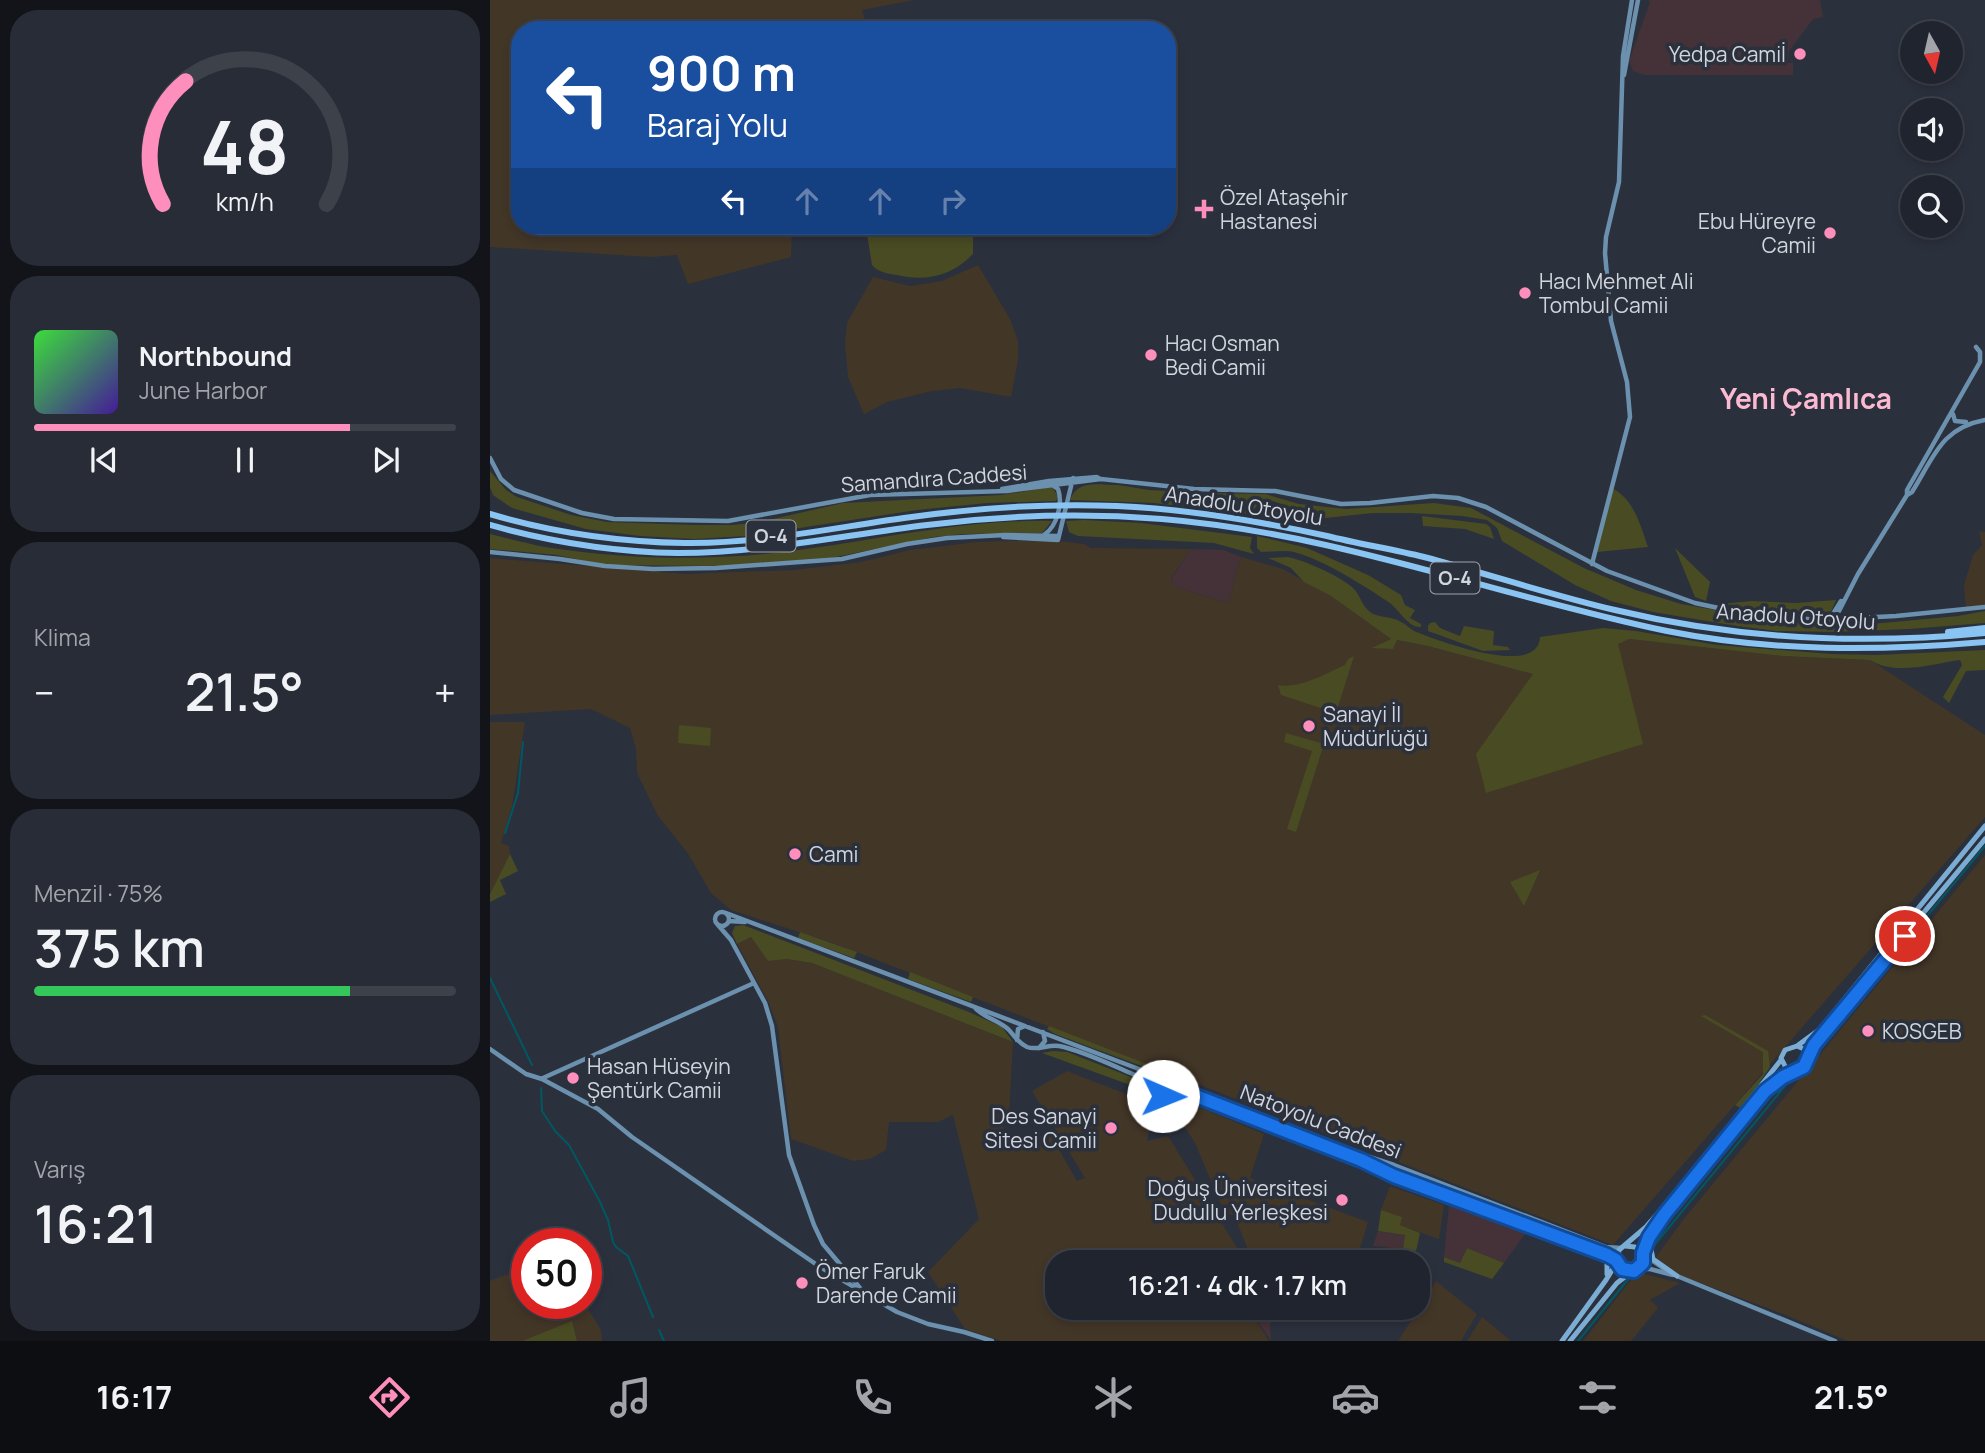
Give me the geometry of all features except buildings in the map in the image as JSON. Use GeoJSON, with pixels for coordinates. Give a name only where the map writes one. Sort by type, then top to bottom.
{"type":"FeatureCollection","features":[{"type":"Feature","properties":{"kind":"highway","name":"Anadolu Otoyolu"},"geometry":{"type":"LineString","coordinates":[[490,514],[533,527],[580,535],[627,541],[687,543],[804,533],[954,512],[1070,505],[1164,509],[1290,527],[1420,556],[1615,610],[1671,622],[1785,637],[1853,640],[1921,638],[1985,630]]}},
{"type":"Feature","properties":{"kind":"highway","name":"Anadolu Otoyolu"},"geometry":{"type":"LineString","coordinates":[[490,525],[583,545],[677,552],[761,547],[982,518],[1067,516],[1162,519],[1289,537],[1546,603],[1670,631],[1762,645],[1928,650],[1985,644]]}},
{"type":"Feature","properties":{"kind":"main road"},"geometry":{"type":"LineString","coordinates":[[1592,564],[1603,515],[1626,440],[1630,413],[1627,382],[1611,321],[1605,253],[1606,237],[1619,182],[1623,80],[1635,0]]}},
{"type":"Feature","properties":{"kind":"main road"},"geometry":{"type":"LineString","coordinates":[[1828,620],[1835,617],[1953,413],[1981,356],[1976,346],[1985,352]]}},
{"type":"Feature","properties":{"kind":"main road"},"geometry":{"type":"LineString","coordinates":[[1974,372],[1985,362]]}},
{"type":"Feature","properties":{"kind":"main road"},"geometry":{"type":"LineString","coordinates":[[1953,413],[1955,421],[1985,420]]}},
{"type":"Feature","properties":{"kind":"main road"},"geometry":{"type":"LineString","coordinates":[[1907,495],[1912,492],[1948,435],[1973,422]]}},
{"type":"Feature","properties":{"kind":"main road","name":"Samandıra Caddesi"},"geometry":{"type":"LineString","coordinates":[[490,458],[501,479],[514,490],[582,513],[614,519],[728,521],[870,495],[996,491],[1070,480],[1084,482],[1101,479],[1195,489],[1275,491],[1342,504],[1433,496],[1458,498],[1486,507],[1629,581],[1695,603],[1742,613],[1828,620],[1985,607]]}},
{"type":"Feature","properties":{"kind":"main road"},"geometry":{"type":"LineString","coordinates":[[996,491],[1070,480],[1097,477],[1101,479]]}},
{"type":"Feature","properties":{"kind":"main road"},"geometry":{"type":"LineString","coordinates":[[1055,538],[1070,491],[1070,480]]}},
{"type":"Feature","properties":{"kind":"main road"},"geometry":{"type":"LineString","coordinates":[[1055,538],[1060,500],[1070,480]]}},
{"type":"Feature","properties":{"kind":"main road"},"geometry":{"type":"LineString","coordinates":[[1070,491],[1077,484],[1084,482]]}},
{"type":"Feature","properties":{"kind":"main road"},"geometry":{"type":"LineString","coordinates":[[1052,484],[1058,489],[1060,500]]}},
{"type":"Feature","properties":{"kind":"main road"},"geometry":{"type":"LineString","coordinates":[[1042,535],[1055,525]]}},
{"type":"Feature","properties":{"kind":"main road"},"geometry":{"type":"LineString","coordinates":[[490,552],[604,566],[653,569],[716,568],[812,563],[861,556],[928,540],[1042,535],[1055,538]]}},
{"type":"Feature","properties":{"kind":"main road"},"geometry":{"type":"LineString","coordinates":[[1002,536],[1055,538]]}},
{"type":"Feature","properties":{"kind":"main road"},"geometry":{"type":"LineString","coordinates":[[1562,1341],[1606,1280],[1616,1261],[1616,1254],[1646,1227],[1694,1171],[1781,1059],[1785,1050],[1797,1046],[1820,1029],[1985,826]]}},
{"type":"Feature","properties":{"kind":"main road"},"geometry":{"type":"LineString","coordinates":[[1570,1341],[1617,1283],[1643,1263],[1649,1237],[1765,1091],[1783,1077],[1799,1070],[1824,1032],[1985,839]]}},
{"type":"Feature","properties":{"kind":"main road"},"geometry":{"type":"LineString","coordinates":[[861,1290],[823,1244],[814,1224],[789,1155],[772,1026],[765,1003],[730,940],[718,925],[716,915],[720,912],[726,913],[1152,1074],[1161,1072],[1168,1075],[1172,1082],[1168,1093],[1161,1097],[1153,1095],[1139,1077],[1059,1046],[1027,1047],[1008,1029],[976,1009]]}},
{"type":"Feature","properties":{"kind":"main road"},"geometry":{"type":"LineString","coordinates":[[726,913],[730,940]]}},
{"type":"Feature","properties":{"kind":"main road"},"geometry":{"type":"LineString","coordinates":[[718,925],[728,922],[751,923]]}},
{"type":"Feature","properties":{"kind":"main road"},"geometry":{"type":"LineString","coordinates":[[542,1079],[754,983]]}},
{"type":"Feature","properties":{"kind":"main road"},"geometry":{"type":"LineString","coordinates":[[1017,1040],[1018,1029],[1026,1026]]}},
{"type":"Feature","properties":{"kind":"main road"},"geometry":{"type":"LineString","coordinates":[[1038,1048],[1045,1041],[1042,1031]]}},
{"type":"Feature","properties":{"kind":"main road"},"geometry":{"type":"LineString","coordinates":[[1797,1046],[1804,1049],[1808,1057]]}},
{"type":"Feature","properties":{"kind":"main road"},"geometry":{"type":"LineString","coordinates":[[490,1049],[527,1074],[542,1079],[598,1109],[632,1137],[831,1273],[909,1318],[992,1341]]}},
{"type":"Feature","properties":{"kind":"main road"},"geometry":{"type":"LineString","coordinates":[[1781,1059],[1789,1070],[1799,1070]]}},
{"type":"Feature","properties":{"kind":"main road"},"geometry":{"type":"LineString","coordinates":[[1147,1084],[1152,1074]]}},
{"type":"Feature","properties":{"kind":"main road","name":"Natoyolu Caddesi"},"geometry":{"type":"LineString","coordinates":[[1168,1075],[1193,1088],[1333,1145],[1606,1247],[1623,1247]]}},
{"type":"Feature","properties":{"kind":"main road","name":"Natoyolu Caddesi"},"geometry":{"type":"LineString","coordinates":[[1168,1093],[1183,1091],[1361,1160],[1394,1176],[1594,1250],[1616,1261]]}},
{"type":"Feature","properties":{"kind":"main road"},"geometry":{"type":"LineString","coordinates":[[1649,1237],[1653,1259],[1677,1276]]}},
{"type":"Feature","properties":{"kind":"main road"},"geometry":{"type":"LineString","coordinates":[[1623,1247],[1635,1247],[1655,1265],[1677,1276],[1835,1341]]}},
{"type":"Feature","properties":{"kind":"main road"},"geometry":{"type":"LineString","coordinates":[[1594,1250],[1607,1261],[1609,1268],[1606,1280]]}},
{"type":"Feature","properties":{"kind":"main road"},"geometry":{"type":"LineString","coordinates":[[1616,1261],[1626,1271],[1650,1269],[1677,1276]]}},
{"type":"Feature","properties":{"kind":"main road"},"geometry":{"type":"LineString","coordinates":[[831,1273],[840,1273],[840,1266]]}},
{"type":"Feature","properties":{"kind":"shaded area"},"geometry":{"type":"Polygon","coordinates":[[[490,0],[914,0],[862,10],[865,21],[511,21],[511,235],[792,235],[791,257],[688,284],[677,255],[651,257],[490,247],[490,0]]]}},
{"type":"Feature","properties":{"kind":"shaded area"},"geometry":{"type":"Polygon","coordinates":[[[1648,0],[1820,0],[1823,17],[1813,19],[1789,51],[1788,63],[1793,63],[1793,75],[1645,75],[1633,71],[1629,61],[1650,2],[1648,0]]]}},
{"type":"Feature","properties":{"kind":"shaded area"},"geometry":{"type":"Polygon","coordinates":[[[978,265],[1010,319],[1018,341],[1018,360],[1011,397],[960,388],[932,391],[887,402],[864,414],[848,377],[845,343],[847,323],[873,277],[910,286],[942,281],[978,265]]]}},
{"type":"Feature","properties":{"kind":"shaded area"},"geometry":{"type":"Polygon","coordinates":[[[1979,531],[1985,532],[1985,605],[1966,609],[1964,585],[1973,555],[1982,545],[1979,531]]]}},
{"type":"Feature","properties":{"kind":"shaded area"},"geometry":{"type":"Polygon","coordinates":[[[1010,541],[1058,541],[1084,544],[1091,548],[1191,549],[1171,578],[1172,586],[1228,603],[1241,557],[1283,569],[1331,596],[1391,639],[1372,647],[1393,649],[1396,640],[1533,674],[1629,639],[1782,656],[1870,660],[1985,735],[1985,817],[1613,1245],[833,943],[731,910],[711,893],[687,852],[658,816],[637,773],[636,749],[630,728],[591,709],[490,715],[490,558],[685,574],[794,570],[861,562],[910,550],[1010,541]]]}},
{"type":"Feature","properties":{"kind":"shaded area"},"geometry":{"type":"Polygon","coordinates":[[[1191,549],[1224,550],[1241,557],[1228,603],[1172,586],[1171,579],[1191,549]]]}},
{"type":"Feature","properties":{"kind":"shaded area"},"geometry":{"type":"Polygon","coordinates":[[[490,722],[525,722],[512,806],[501,843],[509,846],[510,854],[490,894],[490,722]]]}},
{"type":"Feature","properties":{"kind":"shaded area"},"geometry":{"type":"Polygon","coordinates":[[[1985,855],[1985,1341],[1848,1341],[1679,1275],[1656,1257],[1683,1220],[1985,855]]]}},
{"type":"Feature","properties":{"kind":"shaded area"},"geometry":{"type":"Polygon","coordinates":[[[751,937],[769,961],[787,959],[812,963],[1013,1042],[1009,1118],[1000,1118],[1010,1148],[1049,1132],[1077,1181],[1085,1178],[1032,1091],[1067,1071],[1149,1103],[1152,1114],[1147,1141],[1168,1136],[1238,1250],[1045,1250],[1045,1320],[1256,1320],[1269,1341],[1001,1341],[965,1329],[928,1272],[979,1219],[953,1115],[938,1122],[889,1122],[886,1150],[870,1159],[853,1161],[791,1139],[778,1027],[768,1001],[737,944],[751,937]]]}},
{"type":"Feature","properties":{"kind":"shaded area"},"geometry":{"type":"Polygon","coordinates":[[[1177,1098],[1264,1134],[1250,1178],[1368,1222],[1360,1248],[1248,1250],[1234,1215],[1225,1214],[1195,1143],[1169,1102],[1177,1098]]]}},
{"type":"Feature","properties":{"kind":"shaded area"},"geometry":{"type":"Polygon","coordinates":[[[1390,1186],[1444,1205],[1439,1239],[1399,1225],[1401,1217],[1381,1210],[1390,1186]]]}},
{"type":"Feature","properties":{"kind":"shaded area"},"geometry":{"type":"Polygon","coordinates":[[[1449,1205],[1527,1231],[1504,1263],[1467,1248],[1460,1263],[1444,1257],[1449,1205]]]}},
{"type":"Feature","properties":{"kind":"shaded area"},"geometry":{"type":"Polygon","coordinates":[[[1378,1231],[1405,1235],[1403,1249],[1373,1246],[1378,1231]]]}},
{"type":"Feature","properties":{"kind":"shaded area"},"geometry":{"type":"Polygon","coordinates":[[[511,1273],[511,1319],[594,1319],[601,1330],[602,1341],[577,1341],[572,1322],[522,1341],[490,1341],[490,1281],[511,1273]]]}},
{"type":"Feature","properties":{"kind":"shaded area"},"geometry":{"type":"Polygon","coordinates":[[[1645,1274],[1680,1283],[1650,1300],[1658,1308],[1631,1341],[1583,1341],[1634,1276],[1645,1274]]]}},
{"type":"Feature","properties":{"kind":"shaded area"},"geometry":{"type":"Polygon","coordinates":[[[1436,1281],[1477,1314],[1461,1341],[1398,1341],[1411,1320],[1430,1320],[1430,1290],[1436,1281]]]}},
{"type":"Feature","properties":{"kind":"shaded area"},"geometry":{"type":"Polygon","coordinates":[[[1482,1317],[1511,1341],[1467,1341],[1482,1317]]]}},
{"type":"Feature","properties":{"kind":"shaded area"},"geometry":{"type":"Polygon","coordinates":[[[1257,1320],[1274,1320],[1270,1324],[1271,1341],[1257,1320]]]}},
{"type":"Feature","properties":{"kind":"green space"},"geometry":{"type":"Polygon","coordinates":[[[867,235],[972,235],[973,254],[956,268],[938,275],[908,277],[887,273],[872,265],[867,235]]]}},
{"type":"Feature","properties":{"kind":"green space"},"geometry":{"type":"Polygon","coordinates":[[[490,471],[506,490],[517,497],[571,515],[607,522],[732,525],[760,522],[843,503],[1001,495],[1052,487],[1058,496],[1056,501],[987,503],[917,510],[747,536],[694,539],[586,529],[512,508],[493,495],[490,471]]]}},
{"type":"Feature","properties":{"kind":"green space"},"geometry":{"type":"Polygon","coordinates":[[[1118,485],[1149,490],[1265,494],[1299,504],[1346,509],[1434,503],[1471,508],[1584,568],[1636,590],[1681,604],[1784,622],[1872,624],[1985,611],[1985,623],[1834,632],[1776,631],[1653,612],[1611,601],[1575,585],[1502,541],[1497,528],[1487,520],[1462,516],[1373,513],[1325,518],[1266,499],[1257,505],[1251,514],[1154,503],[1070,500],[1083,486],[1118,485]]]}},
{"type":"Feature","properties":{"kind":"green space"},"geometry":{"type":"Polygon","coordinates":[[[1613,489],[1631,506],[1648,547],[1597,552],[1613,489]]]}},
{"type":"Feature","properties":{"kind":"green space"},"geometry":{"type":"Polygon","coordinates":[[[1267,505],[1328,526],[1262,516],[1261,510],[1267,505]]]}},
{"type":"Feature","properties":{"kind":"green space"},"geometry":{"type":"Polygon","coordinates":[[[1422,516],[1486,524],[1490,527],[1494,539],[1465,529],[1423,526],[1422,516]]]}},
{"type":"Feature","properties":{"kind":"green space"},"geometry":{"type":"Polygon","coordinates":[[[1052,521],[1042,533],[963,534],[934,537],[821,560],[716,566],[604,565],[557,555],[490,549],[490,534],[544,547],[612,555],[672,558],[732,556],[792,551],[987,523],[1052,521]]]}},
{"type":"Feature","properties":{"kind":"green space"},"geometry":{"type":"Polygon","coordinates":[[[1066,521],[1141,523],[1252,537],[1250,548],[1254,554],[1214,543],[1078,536],[1069,532],[1066,521]]]}},
{"type":"Feature","properties":{"kind":"green space"},"geometry":{"type":"Polygon","coordinates":[[[1257,536],[1307,548],[1368,575],[1401,595],[1405,605],[1415,610],[1410,618],[1421,624],[1421,627],[1407,621],[1377,594],[1318,561],[1294,552],[1261,552],[1257,548],[1257,536]]]}},
{"type":"Feature","properties":{"kind":"green space"},"geometry":{"type":"Polygon","coordinates":[[[1675,548],[1710,582],[1706,601],[1695,597],[1675,548]]]}},
{"type":"Feature","properties":{"kind":"green space"},"geometry":{"type":"Polygon","coordinates":[[[1287,557],[1312,565],[1350,585],[1373,614],[1397,620],[1414,631],[1443,642],[1485,653],[1523,655],[1535,649],[1540,637],[1603,628],[1717,645],[1831,654],[1876,655],[1985,650],[1985,670],[1966,671],[1949,703],[1943,697],[1962,665],[1960,660],[1902,668],[1880,665],[1870,660],[1782,656],[1629,639],[1618,644],[1643,744],[1486,793],[1476,754],[1533,674],[1397,640],[1393,649],[1371,648],[1391,639],[1331,596],[1304,582],[1291,568],[1268,558],[1287,557]]]}},
{"type":"Feature","properties":{"kind":"green space"},"geometry":{"type":"Polygon","coordinates":[[[1836,600],[1830,614],[1825,616],[1721,604],[1752,601],[1796,603],[1836,600]]]}},
{"type":"Feature","properties":{"kind":"green space"},"geometry":{"type":"Polygon","coordinates":[[[1435,622],[1440,628],[1460,636],[1464,626],[1494,631],[1493,645],[1508,647],[1510,650],[1483,651],[1428,631],[1430,623],[1435,622]]]}},
{"type":"Feature","properties":{"kind":"green space"},"geometry":{"type":"Polygon","coordinates":[[[1354,656],[1336,713],[1281,695],[1278,685],[1295,685],[1312,680],[1345,665],[1348,659],[1354,656]]]}},
{"type":"Feature","properties":{"kind":"green space"},"geometry":{"type":"Polygon","coordinates":[[[679,725],[711,728],[710,746],[678,743],[679,725]]]}},
{"type":"Feature","properties":{"kind":"green space"},"geometry":{"type":"Polygon","coordinates":[[[1286,733],[1324,744],[1296,832],[1287,829],[1312,751],[1284,742],[1286,733]]]}},
{"type":"Feature","properties":{"kind":"green space"},"geometry":{"type":"Polygon","coordinates":[[[510,854],[518,871],[500,880],[506,894],[490,902],[490,894],[510,854]]]}},
{"type":"Feature","properties":{"kind":"green space"},"geometry":{"type":"Polygon","coordinates":[[[1540,870],[1524,906],[1510,882],[1540,870]]]}},
{"type":"Feature","properties":{"kind":"green space"},"geometry":{"type":"Polygon","coordinates":[[[743,925],[969,1012],[1002,1027],[1013,1042],[812,963],[787,959],[768,961],[751,937],[737,944],[732,933],[735,926],[743,925]]]}},
{"type":"Feature","properties":{"kind":"green space"},"geometry":{"type":"Polygon","coordinates":[[[800,932],[857,952],[854,958],[798,938],[800,932]]]}},
{"type":"Feature","properties":{"kind":"green space"},"geometry":{"type":"Polygon","coordinates":[[[910,972],[973,997],[971,1002],[908,979],[910,972]]]}},
{"type":"Feature","properties":{"kind":"green space"},"geometry":{"type":"Polygon","coordinates":[[[1705,1015],[1768,1051],[1770,1067],[1742,1109],[1735,1105],[1763,1074],[1763,1052],[1701,1016],[1705,1015]]]}},
{"type":"Feature","properties":{"kind":"green space"},"geometry":{"type":"Polygon","coordinates":[[[1049,1026],[1152,1066],[1147,1068],[1055,1034],[1047,1029],[1049,1026]]]}},
{"type":"Feature","properties":{"kind":"green space"},"geometry":{"type":"Polygon","coordinates":[[[1067,1052],[1136,1079],[1144,1090],[1042,1053],[1067,1052]]]}},
{"type":"Feature","properties":{"kind":"green space"},"geometry":{"type":"Polygon","coordinates":[[[1381,1210],[1402,1217],[1400,1225],[1420,1233],[1416,1250],[1403,1249],[1405,1235],[1378,1231],[1381,1210]]]}},
{"type":"Feature","properties":{"kind":"green space"},"geometry":{"type":"Polygon","coordinates":[[[1467,1248],[1504,1263],[1492,1279],[1444,1262],[1444,1257],[1460,1263],[1467,1248]]]}},
{"type":"Feature","properties":{"kind":"green space"},"geometry":{"type":"Polygon","coordinates":[[[572,1321],[577,1341],[522,1341],[572,1321]]]}},
{"type":"Feature","properties":{"kind":"waterway"},"geometry":{"type":"LineString","coordinates":[[505,833],[518,793],[523,742]]}},
{"type":"Feature","properties":{"kind":"waterway"},"geometry":{"type":"LineString","coordinates":[[1817,1049],[1985,846]]}},
{"type":"Feature","properties":{"kind":"waterway"},"geometry":{"type":"LineString","coordinates":[[490,978],[532,1065]]}},
{"type":"Feature","properties":{"kind":"waterway"},"geometry":{"type":"LineString","coordinates":[[1652,1248],[1789,1081]]}},
{"type":"Feature","properties":{"kind":"waterway"},"geometry":{"type":"LineString","coordinates":[[541,1088],[542,1111],[555,1131],[569,1145],[599,1200],[608,1220],[613,1242],[628,1256],[653,1317]]}},
{"type":"Feature","properties":{"kind":"waterway"},"geometry":{"type":"LineString","coordinates":[[1578,1341],[1630,1277]]}},
{"type":"Feature","properties":{"kind":"waterway"},"geometry":{"type":"LineString","coordinates":[[659,1330],[664,1341]]}},
{"type":"Feature","properties":{"kind":"place","name":"Yedpa Camiİ"},"geometry":{"type":"Point","coordinates":[1800,54]}},
{"type":"Feature","properties":{"kind":"place","name":"Özel Ataşehir Hastanesi"},"geometry":{"type":"Point","coordinates":[1204,209]}},
{"type":"Feature","properties":{"kind":"place","name":"Ebu Hüreyre Camii"},"geometry":{"type":"Point","coordinates":[1830,233]}},
{"type":"Feature","properties":{"kind":"place","name":"Hacı Mehmet Ali Tombul Camii"},"geometry":{"type":"Point","coordinates":[1525,293]}},
{"type":"Feature","properties":{"kind":"place","name":"Hacı Osman Bedi Camii"},"geometry":{"type":"Point","coordinates":[1151,355]}},
{"type":"Feature","properties":{"kind":"place","name":"Sanayi İl Müdürlüğü"},"geometry":{"type":"Point","coordinates":[1309,726]}},
{"type":"Feature","properties":{"kind":"place","name":"Cami"},"geometry":{"type":"Point","coordinates":[795,854]}},
{"type":"Feature","properties":{"kind":"place","name":"KOSGEB"},"geometry":{"type":"Point","coordinates":[1868,1031]}},
{"type":"Feature","properties":{"kind":"place","name":"Hasan Hüseyin Şentürk Camii"},"geometry":{"type":"Point","coordinates":[573,1078]}},
{"type":"Feature","properties":{"kind":"place","name":"Des Sanayi Sitesi Camii"},"geometry":{"type":"Point","coordinates":[1111,1128]}},
{"type":"Feature","properties":{"kind":"place","name":"Doğuş Üniversitesi Dudullu Yerleşkesi"},"geometry":{"type":"Point","coordinates":[1342,1200]}},
{"type":"Feature","properties":{"kind":"place","name":"Ömer Faruk Darende Camii"},"geometry":{"type":"Point","coordinates":[802,1283]}},
{"type":"Feature","properties":{"kind":"district","name":"Yeni Çamlıca"},"geometry":{"type":"Point","coordinates":[1806,398]}},
{"type":"Feature","properties":{"kind":"route"},"geometry":{"type":"LineString","coordinates":[[1163,1096],[1183,1091],[1361,1160],[1394,1176],[1607,1255],[1616,1260],[1622,1269],[1634,1271],[1643,1263],[1643,1253],[1649,1237],[1671,1206],[1765,1091],[1783,1077],[1804,1067],[1810,1050],[1905,936]]}}]}
